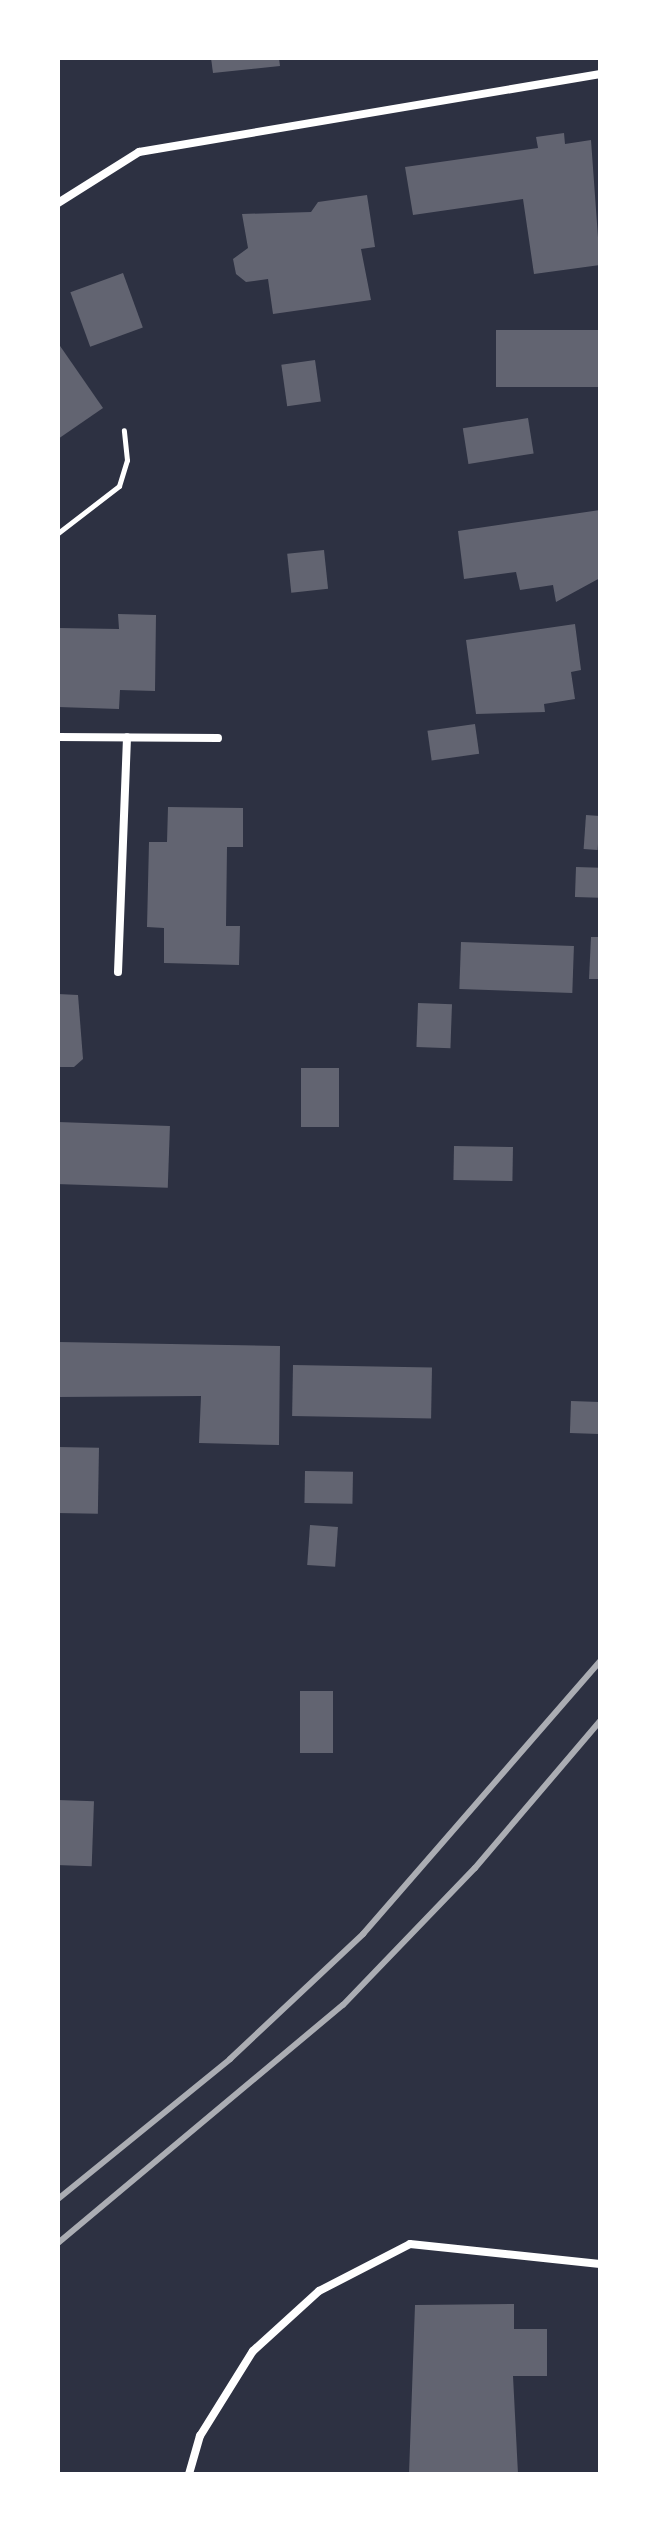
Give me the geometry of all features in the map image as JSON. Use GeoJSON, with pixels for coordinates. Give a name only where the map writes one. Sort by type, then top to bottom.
{"type":"FeatureCollection","features":[{"type":"Feature","properties":{"kind":"street"},"geometry":{"type":"LineString","coordinates":[[58,203],[139,152],[600,74]]}},
{"type":"Feature","properties":{"kind":"street"},"geometry":{"type":"LineString","coordinates":[[58,737],[218,738]]}},
{"type":"Feature","properties":{"kind":"street"},"geometry":{"type":"LineString","coordinates":[[118,972],[127,737]]}},
{"type":"Feature","properties":{"kind":"street"},"geometry":{"type":"LineString","coordinates":[[189,2474],[200,2436],[253,2351],[319,2291],[397,2250],[410,2244],[600,2264]]}},
{"type":"Feature","properties":{"kind":"path"},"geometry":{"type":"LineString","coordinates":[[58,533],[119,486],[124,430]]}},
{"type":"Feature","properties":{"kind":"building"},"geometry":{"type":"Polygon","coordinates":[[[211,58],[279,58],[280,66],[213,73],[211,58]]]}},
{"type":"Feature","properties":{"kind":"building"},"geometry":{"type":"Polygon","coordinates":[[[564,133],[565,144],[591,140],[600,265],[534,274],[523,199],[413,215],[405,167],[538,148],[536,137],[564,133]]]}},
{"type":"Feature","properties":{"kind":"building"},"geometry":{"type":"Polygon","coordinates":[[[367,195],[375,247],[361,249],[371,300],[273,314],[268,279],[246,282],[236,274],[233,259],[248,248],[242,214],[311,212],[318,202],[367,195]]]}},
{"type":"Feature","properties":{"kind":"building"},"geometry":{"type":"Polygon","coordinates":[[[123,273],[143,328],[90,347],[70,292],[123,273]]]}},
{"type":"Feature","properties":{"kind":"building"},"geometry":{"type":"Polygon","coordinates":[[[496,330],[600,330],[600,387],[496,387],[496,330]]]}},
{"type":"Feature","properties":{"kind":"building"},"geometry":{"type":"Polygon","coordinates":[[[58,343],[103,408],[58,439],[58,343]]]}},
{"type":"Feature","properties":{"kind":"building"},"geometry":{"type":"Polygon","coordinates":[[[315,360],[321,402],[287,406],[281,365],[315,360]]]}},
{"type":"Feature","properties":{"kind":"building"},"geometry":{"type":"Polygon","coordinates":[[[528,418],[534,454],[468,464],[463,428],[528,418]]]}},
{"type":"Feature","properties":{"kind":"building"},"geometry":{"type":"Polygon","coordinates":[[[600,510],[600,578],[556,602],[553,585],[520,590],[516,572],[464,579],[458,531],[600,510]]]}},
{"type":"Feature","properties":{"kind":"building"},"geometry":{"type":"Polygon","coordinates":[[[324,550],[328,589],[291,593],[287,554],[324,550]]]}},
{"type":"Feature","properties":{"kind":"building"},"geometry":{"type":"Polygon","coordinates":[[[118,614],[156,615],[155,691],[120,690],[119,709],[58,707],[58,628],[119,629],[118,614]]]}},
{"type":"Feature","properties":{"kind":"building"},"geometry":{"type":"Polygon","coordinates":[[[575,624],[581,670],[571,672],[575,699],[544,704],[545,712],[476,714],[466,640],[575,624]]]}},
{"type":"Feature","properties":{"kind":"building"},"geometry":{"type":"Polygon","coordinates":[[[475,724],[479,754],[432,760],[427,731],[475,724]]]}},
{"type":"Feature","properties":{"kind":"building"},"geometry":{"type":"Polygon","coordinates":[[[168,807],[243,808],[243,847],[227,847],[226,926],[240,926],[239,965],[164,963],[164,928],[147,927],[149,842],[167,842],[168,807]]]}},
{"type":"Feature","properties":{"kind":"building"},"geometry":{"type":"Polygon","coordinates":[[[586,815],[600,816],[598,850],[584,849],[586,815]]]}},
{"type":"Feature","properties":{"kind":"building"},"geometry":{"type":"Polygon","coordinates":[[[576,867],[600,868],[599,898],[575,897],[576,867]]]}},
{"type":"Feature","properties":{"kind":"building"},"geometry":{"type":"Polygon","coordinates":[[[591,937],[600,937],[600,979],[589,979],[591,937]]]}},
{"type":"Feature","properties":{"kind":"building"},"geometry":{"type":"Polygon","coordinates":[[[461,942],[574,946],[572,993],[459,989],[461,942]]]}},
{"type":"Feature","properties":{"kind":"building"},"geometry":{"type":"Polygon","coordinates":[[[58,994],[78,995],[83,1059],[74,1067],[58,1067],[58,994]]]}},
{"type":"Feature","properties":{"kind":"building"},"geometry":{"type":"Polygon","coordinates":[[[418,1003],[452,1004],[450,1048],[416,1047],[418,1003]]]}},
{"type":"Feature","properties":{"kind":"building"},"geometry":{"type":"Polygon","coordinates":[[[301,1068],[339,1068],[339,1127],[301,1127],[301,1068]]]}},
{"type":"Feature","properties":{"kind":"building"},"geometry":{"type":"Polygon","coordinates":[[[58,1122],[170,1126],[168,1188],[58,1184],[58,1122]]]}},
{"type":"Feature","properties":{"kind":"building"},"geometry":{"type":"Polygon","coordinates":[[[454,1146],[513,1147],[512,1181],[453,1180],[454,1146]]]}},
{"type":"Feature","properties":{"kind":"building"},"geometry":{"type":"Polygon","coordinates":[[[58,1342],[280,1346],[279,1445],[199,1443],[201,1396],[58,1397],[58,1342]]]}},
{"type":"Feature","properties":{"kind":"building"},"geometry":{"type":"Polygon","coordinates":[[[293,1365],[432,1367],[431,1418],[292,1416],[293,1365]]]}},
{"type":"Feature","properties":{"kind":"building"},"geometry":{"type":"Polygon","coordinates":[[[571,1401],[600,1402],[599,1434],[570,1433],[571,1401]]]}},
{"type":"Feature","properties":{"kind":"building"},"geometry":{"type":"Polygon","coordinates":[[[58,1447],[99,1448],[98,1514],[58,1513],[58,1447]]]}},
{"type":"Feature","properties":{"kind":"building"},"geometry":{"type":"Polygon","coordinates":[[[305,1471],[353,1472],[352,1504],[304,1503],[305,1471]]]}},
{"type":"Feature","properties":{"kind":"building"},"geometry":{"type":"Polygon","coordinates":[[[310,1525],[338,1527],[335,1567],[307,1565],[310,1525]]]}},
{"type":"Feature","properties":{"kind":"building"},"geometry":{"type":"Polygon","coordinates":[[[300,1691],[333,1691],[333,1753],[300,1753],[300,1691]]]}},
{"type":"Feature","properties":{"kind":"building"},"geometry":{"type":"Polygon","coordinates":[[[58,1800],[94,1801],[92,1866],[58,1865],[58,1800]]]}},
{"type":"Feature","properties":{"kind":"building"},"geometry":{"type":"Polygon","coordinates":[[[514,2304],[514,2329],[547,2329],[547,2376],[513,2376],[518,2474],[409,2474],[415,2305],[514,2304]]]}},
{"type":"Feature","properties":{"kind":"railway"},"geometry":{"type":"LineString","coordinates":[[58,2199],[230,2059],[363,1934],[600,1661]]}},
{"type":"Feature","properties":{"kind":"railway"},"geometry":{"type":"LineString","coordinates":[[58,2243],[343,2005],[475,1868],[600,1721]]}}]}
